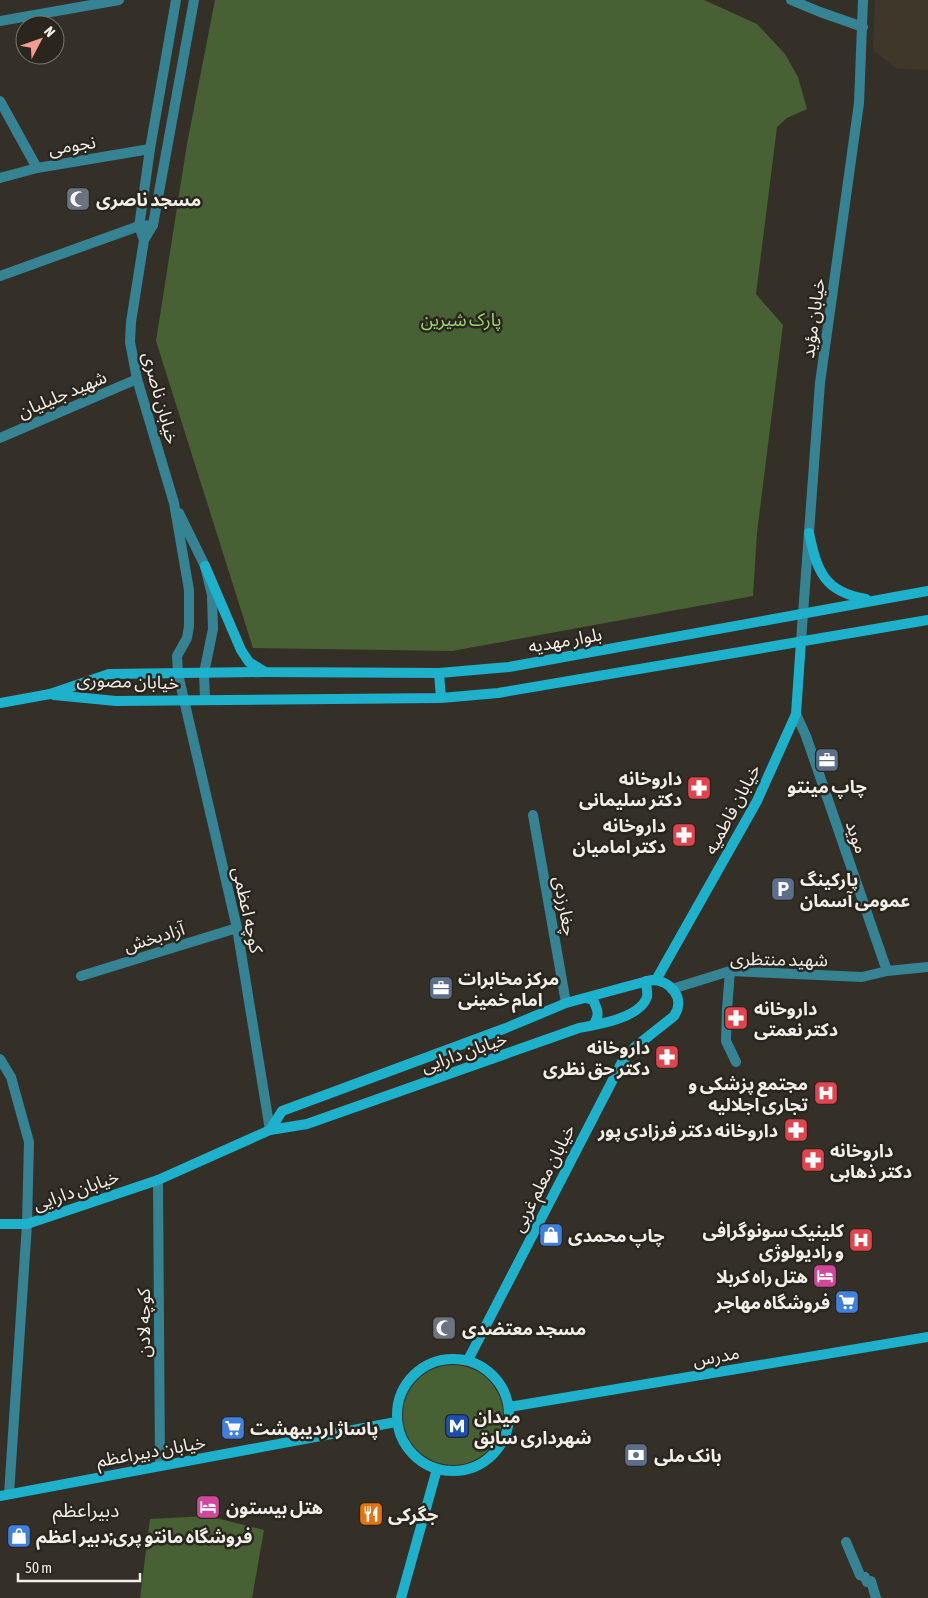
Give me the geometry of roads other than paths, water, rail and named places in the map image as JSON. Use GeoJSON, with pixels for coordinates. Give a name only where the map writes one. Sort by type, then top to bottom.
{"type":"FeatureCollection","features":[{"type":"Feature","properties":{"kind":"main road"},"geometry":{"type":"LineString","coordinates":[[809,534],[815,560],[826,579],[838,591],[872,600]]}},
{"type":"Feature","properties":{"kind":"main road"},"geometry":{"type":"LineString","coordinates":[[205,566],[241,650],[249,662],[265,672]]}},
{"type":"Feature","properties":{"kind":"main road","name":"بلوار مهدیه"},"geometry":{"type":"LineString","coordinates":[[204,674],[265,672],[439,673],[508,667],[928,591]]}},
{"type":"Feature","properties":{"kind":"main road"},"geometry":{"type":"LineString","coordinates":[[205,699],[441,698],[498,694],[928,620]]}},
{"type":"Feature","properties":{"kind":"main road"},"geometry":{"type":"LineString","coordinates":[[800,655],[816,638]]}},
{"type":"Feature","properties":{"kind":"main road","name":"خیابان فاطمیه"},"geometry":{"type":"LineString","coordinates":[[651,981],[757,801],[796,714],[801,641]]}},
{"type":"Feature","properties":{"kind":"main road"},"geometry":{"type":"LineString","coordinates":[[439,673],[441,698]]}},
{"type":"Feature","properties":{"kind":"main road","name":"خیابان مصوری"},"geometry":{"type":"LineString","coordinates":[[1,700],[50,694],[109,674],[204,674]]}},
{"type":"Feature","properties":{"kind":"main road","name":"خیابان مصوری"},"geometry":{"type":"LineString","coordinates":[[50,694],[116,700],[205,699]]}},
{"type":"Feature","properties":{"kind":"main road"},"geometry":{"type":"LineString","coordinates":[[651,981],[663,982],[672,989]]}},
{"type":"Feature","properties":{"kind":"main road","name":"خیابان دارایی"},"geometry":{"type":"LineString","coordinates":[[0,1224],[27,1224],[158,1180],[270,1130],[307,1124],[579,1028],[614,1021],[639,1008],[647,998],[651,981],[566,1003],[506,1028],[282,1111],[270,1130]]}},
{"type":"Feature","properties":{"kind":"main road","name":"خیابان معلم غربی"},"geometry":{"type":"LineString","coordinates":[[468,1360],[622,1062],[635,1046],[678,1011],[677,995],[672,989]]}},
{"type":"Feature","properties":{"kind":"main road"},"geometry":{"type":"LineString","coordinates":[[586,998],[593,1000],[598,1009],[598,1019],[593,1025]]}},
{"type":"Feature","properties":{"kind":"main road","name":"مدرس"},"geometry":{"type":"LineString","coordinates":[[509,1407],[928,1337]]}},
{"type":"Feature","properties":{"kind":"main road"},"geometry":{"type":"LineString","coordinates":[[452,1358],[468,1360],[483,1367],[496,1378],[504,1392],[509,1407],[509,1426],[502,1443],[490,1458],[474,1468],[456,1472],[437,1469],[422,1463],[410,1452],[401,1438],[396,1422],[396,1407],[400,1392],[408,1379],[420,1368],[435,1361],[452,1358]]}},
{"type":"Feature","properties":{"kind":"main road","name":"خیابان دبیراعظم"},"geometry":{"type":"LineString","coordinates":[[5,1495],[396,1422]]}},
{"type":"Feature","properties":{"kind":"main road"},"geometry":{"type":"LineString","coordinates":[[401,1598],[437,1469]]}},
{"type":"Feature","properties":{"kind":"street"},"geometry":{"type":"LineString","coordinates":[[0,20],[119,0]]}},
{"type":"Feature","properties":{"kind":"street","name":"خیابان ناصری"},"geometry":{"type":"LineString","coordinates":[[144,240],[139,226],[150,149],[176,0]]}},
{"type":"Feature","properties":{"kind":"street","name":"خیابان ناصری"},"geometry":{"type":"LineString","coordinates":[[178,674],[177,656],[187,638],[189,626],[189,590],[174,504],[137,379],[130,342],[131,322],[144,240],[153,225],[194,0]]}},
{"type":"Feature","properties":{"kind":"street"},"geometry":{"type":"LineString","coordinates":[[791,0],[863,27]]}},
{"type":"Feature","properties":{"kind":"street","name":"خیابان مؤید"},"geometry":{"type":"LineString","coordinates":[[801,641],[820,383],[859,103],[863,0]]}},
{"type":"Feature","properties":{"kind":"street"},"geometry":{"type":"LineString","coordinates":[[0,101],[37,168]]}},
{"type":"Feature","properties":{"kind":"street","name":"نجومی"},"geometry":{"type":"LineString","coordinates":[[0,178],[37,168],[150,149]]}},
{"type":"Feature","properties":{"kind":"street"},"geometry":{"type":"LineString","coordinates":[[0,276],[139,226],[153,225]]}},
{"type":"Feature","properties":{"kind":"street","name":"شهید جلیلیان"},"geometry":{"type":"LineString","coordinates":[[0,438],[137,379]]}},
{"type":"Feature","properties":{"kind":"street","name":"خیابان ناصری"},"geometry":{"type":"LineString","coordinates":[[174,504],[205,566],[212,595],[214,615],[212,640],[204,674],[205,699]]}},
{"type":"Feature","properties":{"kind":"street","name":"کوچه اعظمی"},"geometry":{"type":"LineString","coordinates":[[178,674],[237,928],[270,1130]]}},
{"type":"Feature","properties":{"kind":"street","name":"موید"},"geometry":{"type":"LineString","coordinates":[[796,714],[806,736],[887,972]]}},
{"type":"Feature","properties":{"kind":"street","name":"چغارزدی"},"geometry":{"type":"LineString","coordinates":[[533,815],[566,1003]]}},
{"type":"Feature","properties":{"kind":"street","name":"آزادبخش"},"geometry":{"type":"LineString","coordinates":[[81,976],[237,928]]}},
{"type":"Feature","properties":{"kind":"street","name":"شهید منتظری"},"geometry":{"type":"LineString","coordinates":[[672,989],[730,971],[862,978],[887,972],[928,967]]}},
{"type":"Feature","properties":{"kind":"street"},"geometry":{"type":"LineString","coordinates":[[730,971],[726,1009],[726,1041],[736,1062]]}},
{"type":"Feature","properties":{"kind":"street"},"geometry":{"type":"LineString","coordinates":[[0,1059],[11,1076],[29,1142],[27,1224],[5,1495]]}},
{"type":"Feature","properties":{"kind":"street","name":"کوچه لادن"},"geometry":{"type":"LineString","coordinates":[[158,1180],[160,1466]]}},
{"type":"Feature","properties":{"kind":"street"},"geometry":{"type":"LineString","coordinates":[[846,1542],[860,1575],[865,1577],[867,1582],[871,1581],[876,1598]]}},
{"type":"Feature","properties":{"kind":"place","name":"مسجد ناصری"},"geometry":{"type":"Point","coordinates":[78,199]}},
{"type":"Feature","properties":{"kind":"place","name":"چاپ مینتو"},"geometry":{"type":"Point","coordinates":[827,760]}},
{"type":"Feature","properties":{"kind":"place","name":"داروخانه دکتر سلیمانی"},"geometry":{"type":"Point","coordinates":[699,788]}},
{"type":"Feature","properties":{"kind":"place","name":"داروخانه دکتر امامیان"},"geometry":{"type":"Point","coordinates":[684,835]}},
{"type":"Feature","properties":{"kind":"place","name":"پارکینگ عمومی آسمان"},"geometry":{"type":"Point","coordinates":[783,889]}},
{"type":"Feature","properties":{"kind":"place","name":"مرکز مخابرات امام خمینی"},"geometry":{"type":"Point","coordinates":[441,988]}},
{"type":"Feature","properties":{"kind":"place","name":"داروخانه دکتر نعمتی"},"geometry":{"type":"Point","coordinates":[736,1018]}},
{"type":"Feature","properties":{"kind":"place","name":"داروخانه دکتر حق نظری"},"geometry":{"type":"Point","coordinates":[667,1057]}},
{"type":"Feature","properties":{"kind":"place","name":"مجتمع پزشکی و تجاری اجلالیه"},"geometry":{"type":"Point","coordinates":[826,1093]}},
{"type":"Feature","properties":{"kind":"place","name":"داروخانه دکتر فرزادی پور"},"geometry":{"type":"Point","coordinates":[796,1130]}},
{"type":"Feature","properties":{"kind":"place","name":"داروخانه دکتر ذهابی"},"geometry":{"type":"Point","coordinates":[813,1160]}},
{"type":"Feature","properties":{"kind":"place","name":"چاپ محمدی"},"geometry":{"type":"Point","coordinates":[551,1235]}},
{"type":"Feature","properties":{"kind":"place","name":"کلینیک سونوگرافی و رادیولوژی"},"geometry":{"type":"Point","coordinates":[861,1240]}},
{"type":"Feature","properties":{"kind":"place","name":"هتل راه کربلا"},"geometry":{"type":"Point","coordinates":[825,1276]}},
{"type":"Feature","properties":{"kind":"place","name":"فروشگاه مهاجر"},"geometry":{"type":"Point","coordinates":[847,1302]}},
{"type":"Feature","properties":{"kind":"place","name":"مسجد معتضدی"},"geometry":{"type":"Point","coordinates":[444,1328]}},
{"type":"Feature","properties":{"kind":"place","name":"میدان شهرداری سابق"},"geometry":{"type":"Point","coordinates":[457,1426]}},
{"type":"Feature","properties":{"kind":"place","name":"پاساژ اردیبهشت"},"geometry":{"type":"Point","coordinates":[233,1428]}},
{"type":"Feature","properties":{"kind":"place","name":"بانک ملی"},"geometry":{"type":"Point","coordinates":[636,1455]}},
{"type":"Feature","properties":{"kind":"place","name":"هتل بیستون"},"geometry":{"type":"Point","coordinates":[208,1507]}},
{"type":"Feature","properties":{"kind":"place","name":"جگرکی"},"geometry":{"type":"Point","coordinates":[371,1514]}},
{"type":"Feature","properties":{"kind":"place","name":"فروشگاه مانتو پری;دبیر اعظم"},"geometry":{"type":"Point","coordinates":[19,1536]}},
{"type":"Feature","properties":{"kind":"district","name":"دبیراعظم"},"geometry":{"type":"Point","coordinates":[86,1510]}},
{"type":"Feature","properties":{"kind":"park label","name":"پارک شیرین"},"geometry":{"type":"Point","coordinates":[461,319]}}]}
